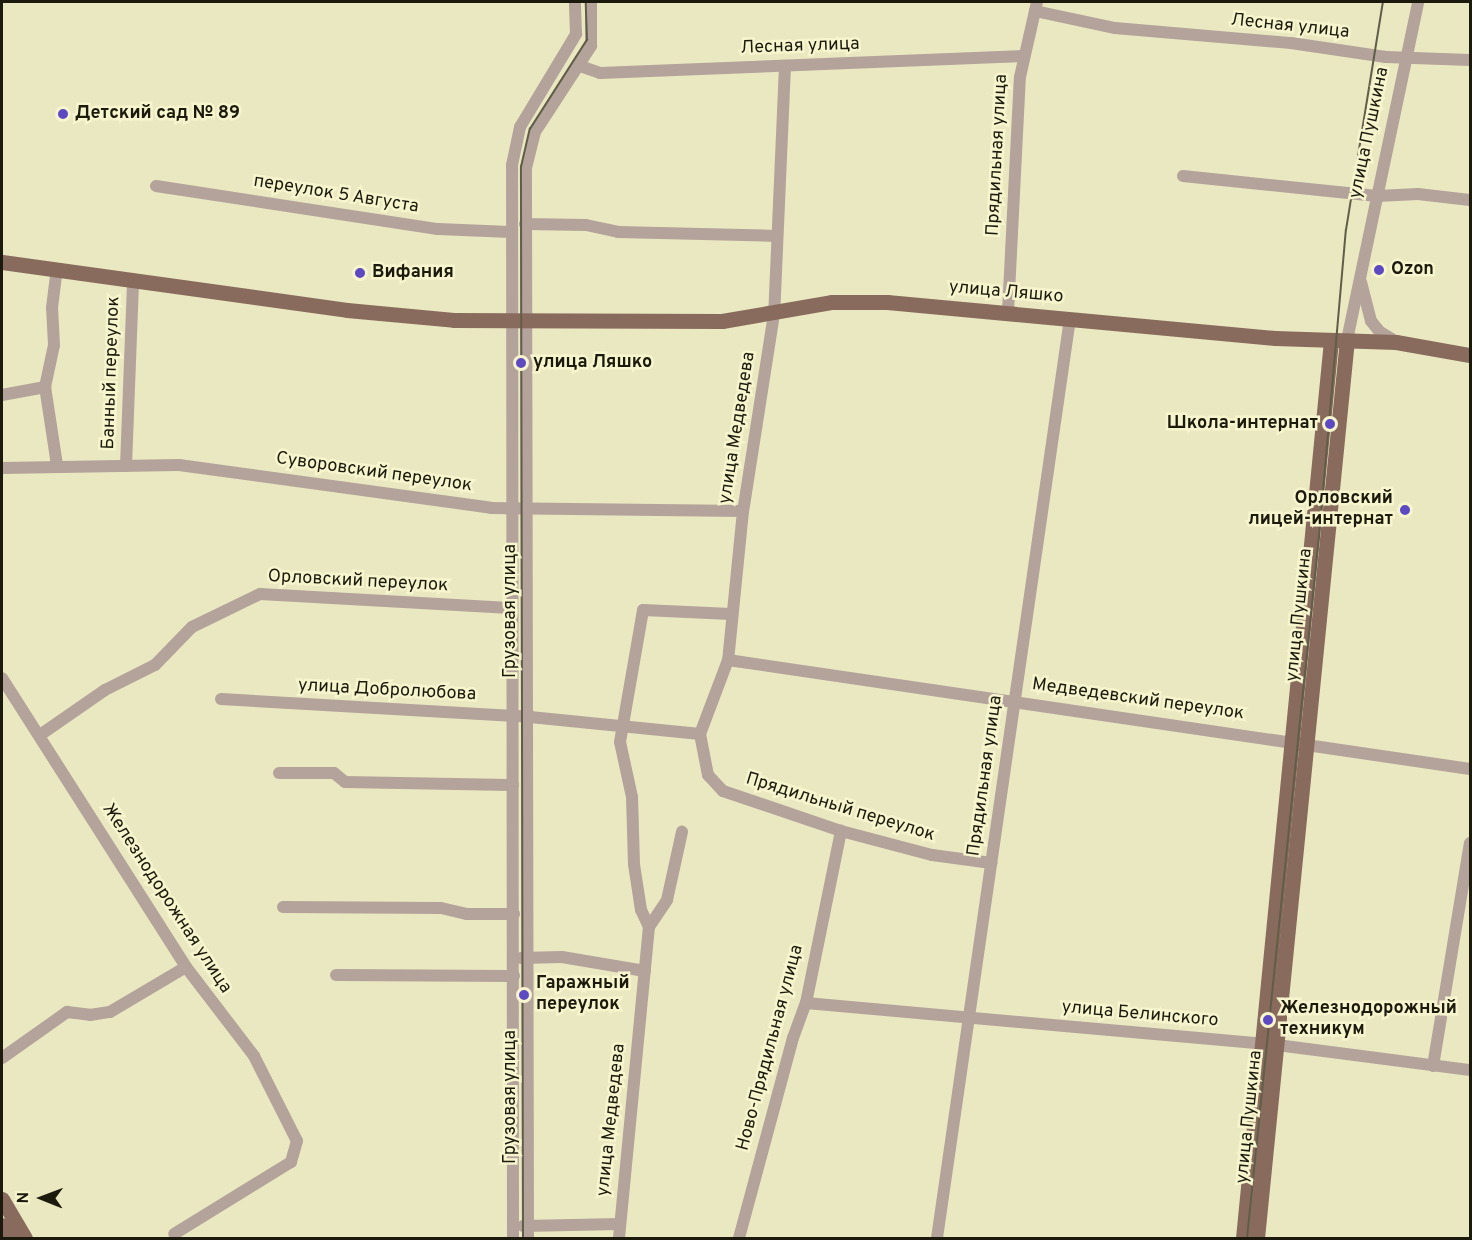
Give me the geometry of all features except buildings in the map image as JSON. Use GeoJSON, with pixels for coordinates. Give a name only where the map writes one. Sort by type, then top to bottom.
{"type":"FeatureCollection","features":[{"type":"Feature","properties":{"kind":"main road","name":"улица Ляшко"},"geometry":{"type":"LineString","coordinates":[[2,262],[415,318],[519,322],[722,321],[860,301],[1331,341],[1396,342],[1470,355]]}},
{"type":"Feature","properties":{"kind":"main road","name":"улица Пушкина"},"geometry":{"type":"LineString","coordinates":[[1299,742],[1347,340]]}},
{"type":"Feature","properties":{"kind":"main road","name":"улица Пушкина"},"geometry":{"type":"LineString","coordinates":[[1257,1239],[1270,1045],[1299,742],[1331,341]]}},
{"type":"Feature","properties":{"kind":"main road","name":"улица Пушкина"},"geometry":{"type":"LineString","coordinates":[[1243,1239],[1270,1045]]}},
{"type":"Feature","properties":{"kind":"main road"},"geometry":{"type":"LineString","coordinates":[[2,1199],[25,1239]]}},
{"type":"Feature","properties":{"kind":"main road"},"geometry":{"type":"LineString","coordinates":[[2,1225],[10,1239]]}},
{"type":"Feature","properties":{"kind":"street","name":"Грузовая улица"},"geometry":{"type":"LineString","coordinates":[[528,1232],[529,510],[519,322],[511,232],[514,144],[531,107],[574,40],[575,2]]}},
{"type":"Feature","properties":{"kind":"street","name":"Грузовая улица"},"geometry":{"type":"LineString","coordinates":[[513,1239],[514,914],[511,510],[529,146],[548,111],[580,66],[593,36],[591,2]]}},
{"type":"Feature","properties":{"kind":"street","name":"улица Пушкина"},"geometry":{"type":"LineString","coordinates":[[1347,340],[1418,2]]}},
{"type":"Feature","properties":{"kind":"street","name":"Лесная улица"},"geometry":{"type":"LineString","coordinates":[[1036,6],[1115,28],[1470,60]]}},
{"type":"Feature","properties":{"kind":"street","name":"Прядильная улица"},"geometry":{"type":"LineString","coordinates":[[1008,312],[1022,56],[1036,6]]}},
{"type":"Feature","properties":{"kind":"street","name":"Лесная улица"},"geometry":{"type":"LineString","coordinates":[[580,66],[600,73],[1022,56]]}},
{"type":"Feature","properties":{"kind":"street","name":"улица Медведева"},"geometry":{"type":"LineString","coordinates":[[700,734],[728,660],[743,511],[774,314],[785,66]]}},
{"type":"Feature","properties":{"kind":"street"},"geometry":{"type":"LineString","coordinates":[[1183,177],[1377,196],[1418,194],[1470,200]]}},
{"type":"Feature","properties":{"kind":"street","name":"переулок 5 Августа"},"geometry":{"type":"LineString","coordinates":[[156,186],[438,229],[511,232]]}},
{"type":"Feature","properties":{"kind":"street"},"geometry":{"type":"LineString","coordinates":[[525,224],[586,225],[618,232],[777,236]]}},
{"type":"Feature","properties":{"kind":"street"},"geometry":{"type":"LineString","coordinates":[[57,270],[52,308],[54,345],[45,387],[57,465]]}},
{"type":"Feature","properties":{"kind":"street"},"geometry":{"type":"LineString","coordinates":[[1360,270],[1366,311],[1380,332],[1396,342]]}},
{"type":"Feature","properties":{"kind":"street","name":"Банный переулок"},"geometry":{"type":"LineString","coordinates":[[126,466],[133,281]]}},
{"type":"Feature","properties":{"kind":"street","name":"Прядильная улица"},"geometry":{"type":"LineString","coordinates":[[937,1239],[966,1019],[991,863],[1070,318]]}},
{"type":"Feature","properties":{"kind":"street"},"geometry":{"type":"LineString","coordinates":[[2,395],[45,387]]}},
{"type":"Feature","properties":{"kind":"street","name":"Суворовский переулок"},"geometry":{"type":"LineString","coordinates":[[2,468],[57,465],[179,465],[511,510],[743,511]]}},
{"type":"Feature","properties":{"kind":"street","name":"Орловский переулок"},"geometry":{"type":"LineString","coordinates":[[40,735],[105,690],[154,665],[192,627],[260,594],[512,608]]}},
{"type":"Feature","properties":{"kind":"street"},"geometry":{"type":"LineString","coordinates":[[649,927],[641,910],[634,864],[632,797],[621,752],[622,728],[643,610],[731,614]]}},
{"type":"Feature","properties":{"kind":"street","name":"Медведевский переулок"},"geometry":{"type":"LineString","coordinates":[[728,660],[1015,700],[1470,769]]}},
{"type":"Feature","properties":{"kind":"street","name":"Железнодорожная улица"},"geometry":{"type":"LineString","coordinates":[[2,678],[186,967],[254,1056],[297,1141],[291,1162],[174,1234]]}},
{"type":"Feature","properties":{"kind":"street","name":"улица Добролюбова"},"geometry":{"type":"LineString","coordinates":[[221,699],[530,717],[700,734]]}},
{"type":"Feature","properties":{"kind":"street","name":"Прядильный переулок"},"geometry":{"type":"LineString","coordinates":[[700,734],[708,775],[716,787],[842,831],[933,855],[991,863]]}},
{"type":"Feature","properties":{"kind":"street"},"geometry":{"type":"LineString","coordinates":[[279,773],[334,773],[345,782],[513,785]]}},
{"type":"Feature","properties":{"kind":"street","name":"Ново-Прядильная улица"},"geometry":{"type":"LineString","coordinates":[[739,1239],[793,1038],[806,1003],[842,831]]}},
{"type":"Feature","properties":{"kind":"street","name":"улица Медведева"},"geometry":{"type":"LineString","coordinates":[[619,1239],[649,927],[667,900],[682,832]]}},
{"type":"Feature","properties":{"kind":"street"},"geometry":{"type":"LineString","coordinates":[[1433,1066],[1470,843]]}},
{"type":"Feature","properties":{"kind":"street"},"geometry":{"type":"LineString","coordinates":[[283,907],[441,908],[467,914],[514,914]]}},
{"type":"Feature","properties":{"kind":"street"},"geometry":{"type":"LineString","coordinates":[[514,958],[562,957],[645,971]]}},
{"type":"Feature","properties":{"kind":"street"},"geometry":{"type":"LineString","coordinates":[[2,1058],[67,1012],[90,1015],[110,1012],[186,967]]}},
{"type":"Feature","properties":{"kind":"street"},"geometry":{"type":"LineString","coordinates":[[336,975],[514,976]]}},
{"type":"Feature","properties":{"kind":"street","name":"улица Белинского"},"geometry":{"type":"LineString","coordinates":[[806,1003],[1270,1045],[1470,1070]]}},
{"type":"Feature","properties":{"kind":"street"},"geometry":{"type":"LineString","coordinates":[[513,1226],[528,1232],[620,1224]]}},
{"type":"Feature","properties":{"kind":"tram line"},"geometry":{"type":"LineString","coordinates":[[523,1238],[521,167],[530,129],[587,40],[586,2]]}},
{"type":"Feature","properties":{"kind":"tram line"},"geometry":{"type":"LineString","coordinates":[[1247,1238],[1319,537],[1346,230],[1383,2]]}},
{"type":"Feature","properties":{"kind":"place","name":"Детский сад № 89"},"geometry":{"type":"Point","coordinates":[63,114]}},
{"type":"Feature","properties":{"kind":"place","name":"Ozon"},"geometry":{"type":"Point","coordinates":[1379,270]}},
{"type":"Feature","properties":{"kind":"place","name":"Вифания"},"geometry":{"type":"Point","coordinates":[360,273]}},
{"type":"Feature","properties":{"kind":"place","name":"улица Ляшко"},"geometry":{"type":"Point","coordinates":[521,363]}},
{"type":"Feature","properties":{"kind":"place","name":"Школа-интернат"},"geometry":{"type":"Point","coordinates":[1330,424]}},
{"type":"Feature","properties":{"kind":"place","name":"Орловский лицей-интернат"},"geometry":{"type":"Point","coordinates":[1405,510]}},
{"type":"Feature","properties":{"kind":"place","name":"Гаражный переулок"},"geometry":{"type":"Point","coordinates":[524,995]}},
{"type":"Feature","properties":{"kind":"place","name":"Железнодорожный техникум"},"geometry":{"type":"Point","coordinates":[1268,1020]}}]}
